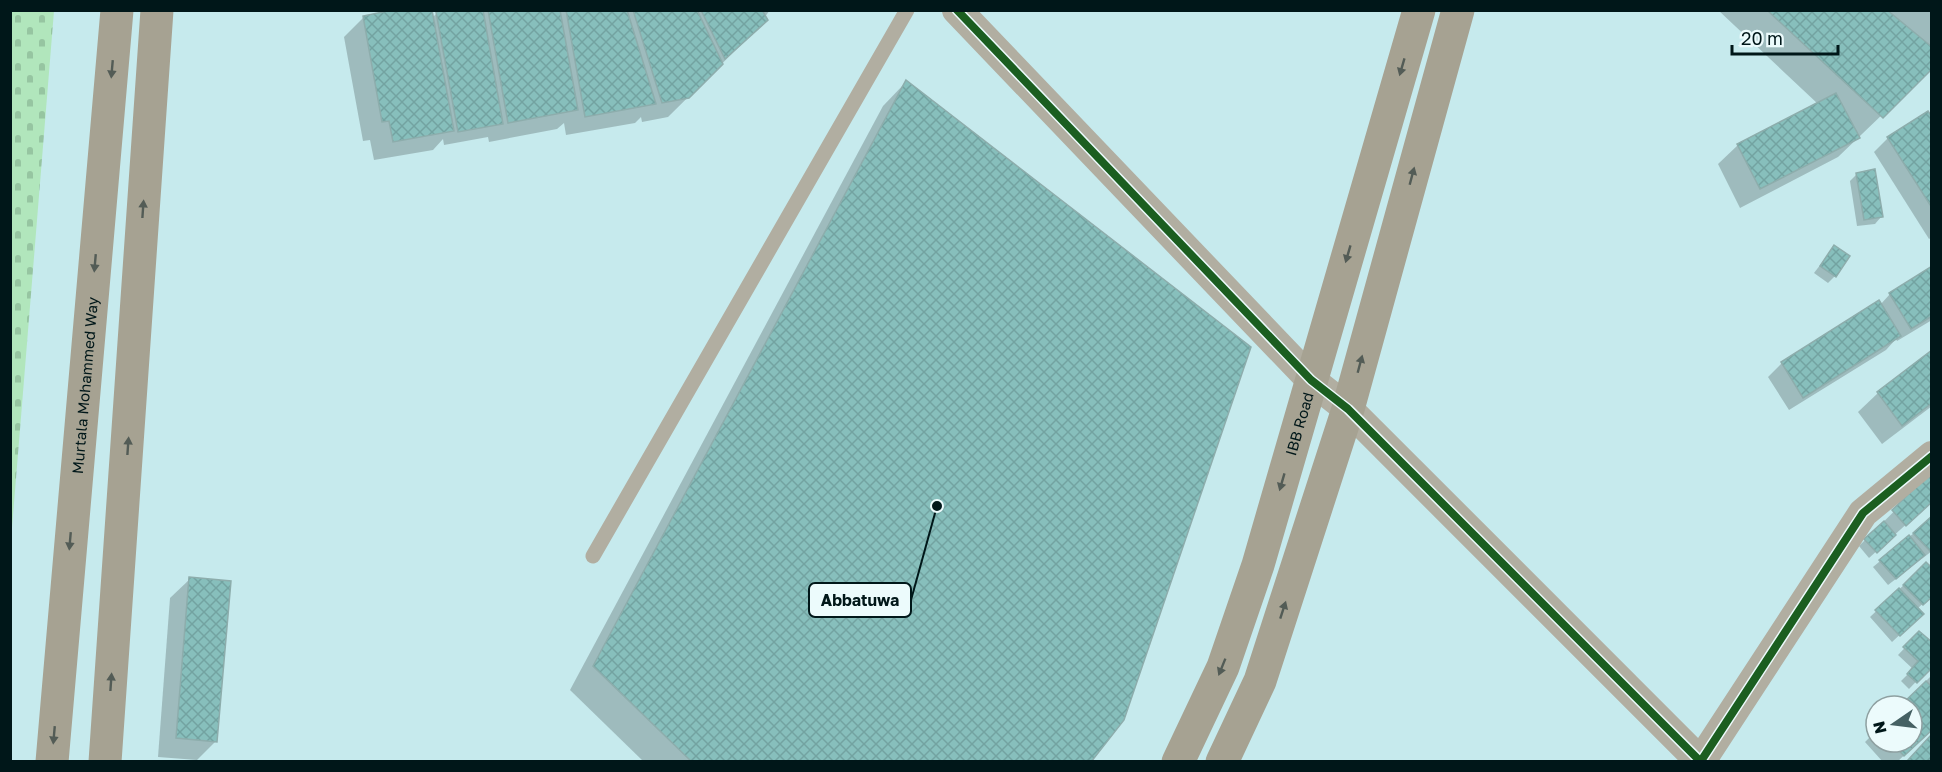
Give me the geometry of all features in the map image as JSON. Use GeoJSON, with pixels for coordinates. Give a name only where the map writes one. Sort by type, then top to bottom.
{"type":"FeatureCollection","features":[{"type":"Feature","properties":{"kind":"main road","name":"Murtala Mohammed Way"},"geometry":{"type":"LineString","coordinates":[[52,762],[117,10]]}},
{"type":"Feature","properties":{"kind":"main road"},"geometry":{"type":"LineString","coordinates":[[105,762],[157,10]]}},
{"type":"Feature","properties":{"kind":"main road","name":"IBB Road"},"geometry":{"type":"LineString","coordinates":[[1178,762],[1223,667],[1258,565],[1419,10]]}},
{"type":"Feature","properties":{"kind":"main road"},"geometry":{"type":"LineString","coordinates":[[1222,762],[1260,681],[1348,410],[1458,10]]}},
{"type":"Feature","properties":{"kind":"main road"},"geometry":{"type":"LineString","coordinates":[[74,492],[125,496]]}},
{"type":"Feature","properties":{"kind":"street"},"geometry":{"type":"LineString","coordinates":[[957,10],[1311,380],[1348,410],[1701,761],[1863,513],[1932,456]]}},
{"type":"Feature","properties":{"kind":"lane"},"geometry":{"type":"LineString","coordinates":[[592,556],[907,10]]}},
{"type":"Feature","properties":{"kind":"green space"},"geometry":{"type":"Polygon","coordinates":[[[10,11],[54,11],[11,540],[10,11]]]}},
{"type":"Feature","properties":{"kind":"building"},"geometry":{"type":"Polygon","coordinates":[[[392,10],[432,10],[454,131],[393,142],[389,121],[382,122],[363,16],[392,10]]]}},
{"type":"Feature","properties":{"kind":"building"},"geometry":{"type":"Polygon","coordinates":[[[483,10],[503,124],[458,132],[436,12],[483,10]]]}},
{"type":"Feature","properties":{"kind":"building"},"geometry":{"type":"Polygon","coordinates":[[[488,10],[560,10],[578,110],[508,123],[488,10]]]}},
{"type":"Feature","properties":{"kind":"building"},"geometry":{"type":"Polygon","coordinates":[[[566,10],[627,10],[656,104],[585,117],[566,10]]]}},
{"type":"Feature","properties":{"kind":"building"},"geometry":{"type":"Polygon","coordinates":[[[633,10],[697,10],[723,64],[689,98],[662,103],[633,10]]]}},
{"type":"Feature","properties":{"kind":"building"},"geometry":{"type":"Polygon","coordinates":[[[701,10],[762,10],[768,20],[725,59],[701,10]]]}},
{"type":"Feature","properties":{"kind":"building"},"geometry":{"type":"Polygon","coordinates":[[[1767,10],[1887,10],[1932,47],[1932,69],[1883,118],[1767,10]]]}},
{"type":"Feature","properties":{"kind":"building"},"geometry":{"type":"Polygon","coordinates":[[[906,80],[1251,347],[1124,720],[1091,762],[692,762],[593,666],[906,80]]]}},
{"type":"Feature","properties":{"kind":"building"},"geometry":{"type":"Polygon","coordinates":[[[1836,93],[1860,138],[1760,189],[1737,144],[1836,93]]]}},
{"type":"Feature","properties":{"kind":"building"},"geometry":{"type":"Polygon","coordinates":[[[1928,111],[1932,117],[1932,208],[1887,137],[1928,111]]]}},
{"type":"Feature","properties":{"kind":"building"},"geometry":{"type":"Polygon","coordinates":[[[1875,169],[1883,217],[1864,220],[1856,173],[1875,169]]]}},
{"type":"Feature","properties":{"kind":"building"},"geometry":{"type":"Polygon","coordinates":[[[1834,245],[1850,256],[1836,277],[1820,266],[1834,245]]]}},
{"type":"Feature","properties":{"kind":"building"},"geometry":{"type":"Polygon","coordinates":[[[1932,266],[1932,316],[1911,329],[1889,293],[1932,266]]]}},
{"type":"Feature","properties":{"kind":"building"},"geometry":{"type":"Polygon","coordinates":[[[1879,300],[1901,336],[1803,398],[1781,362],[1879,300]]]}},
{"type":"Feature","properties":{"kind":"building"},"geometry":{"type":"Polygon","coordinates":[[[1932,350],[1932,403],[1902,426],[1877,392],[1932,350]]]}},
{"type":"Feature","properties":{"kind":"building"},"geometry":{"type":"Polygon","coordinates":[[[1932,472],[1932,502],[1906,526],[1892,510],[1932,472]]]}},
{"type":"Feature","properties":{"kind":"building"},"geometry":{"type":"Polygon","coordinates":[[[1932,516],[1932,553],[1913,533],[1932,516]]]}},
{"type":"Feature","properties":{"kind":"building"},"geometry":{"type":"Polygon","coordinates":[[[1884,521],[1896,535],[1877,553],[1864,539],[1884,521]]]}},
{"type":"Feature","properties":{"kind":"building"},"geometry":{"type":"Polygon","coordinates":[[[1909,535],[1925,555],[1896,579],[1879,560],[1909,535]]]}},
{"type":"Feature","properties":{"kind":"building"},"geometry":{"type":"Polygon","coordinates":[[[1926,562],[1932,568],[1932,597],[1923,605],[1903,585],[1926,562]]]}},
{"type":"Feature","properties":{"kind":"building"},"geometry":{"type":"Polygon","coordinates":[[[189,577],[231,581],[217,742],[176,738],[189,577]]]}},
{"type":"Feature","properties":{"kind":"building"},"geometry":{"type":"Polygon","coordinates":[[[1899,588],[1924,614],[1900,636],[1875,610],[1899,588]]]}},
{"type":"Feature","properties":{"kind":"building"},"geometry":{"type":"Polygon","coordinates":[[[1919,631],[1932,642],[1932,668],[1917,683],[1907,674],[1918,661],[1903,647],[1919,631]]]}},
{"type":"Feature","properties":{"kind":"building"},"geometry":{"type":"Polygon","coordinates":[[[1926,681],[1932,687],[1932,730],[1924,737],[1924,694],[1912,694],[1926,681]]]}},
{"type":"Feature","properties":{"kind":"building"},"geometry":{"type":"Polygon","coordinates":[[[1931,735],[1932,759],[1929,762],[1910,762],[1908,760],[1914,754],[1924,754],[1924,743],[1931,735]]]}},
{"type":"Feature","properties":{"kind":"cycle path"},"geometry":{"type":"LineString","coordinates":[[957,10],[1311,380],[1348,409],[1701,762]]}},
{"type":"Feature","properties":{"kind":"cycle path"},"geometry":{"type":"LineString","coordinates":[[1701,761],[1863,513],[1932,456]]}},
{"type":"Feature","properties":{"kind":"place","name":"Abbatuwa"},"geometry":{"type":"Point","coordinates":[937,506]}}]}
